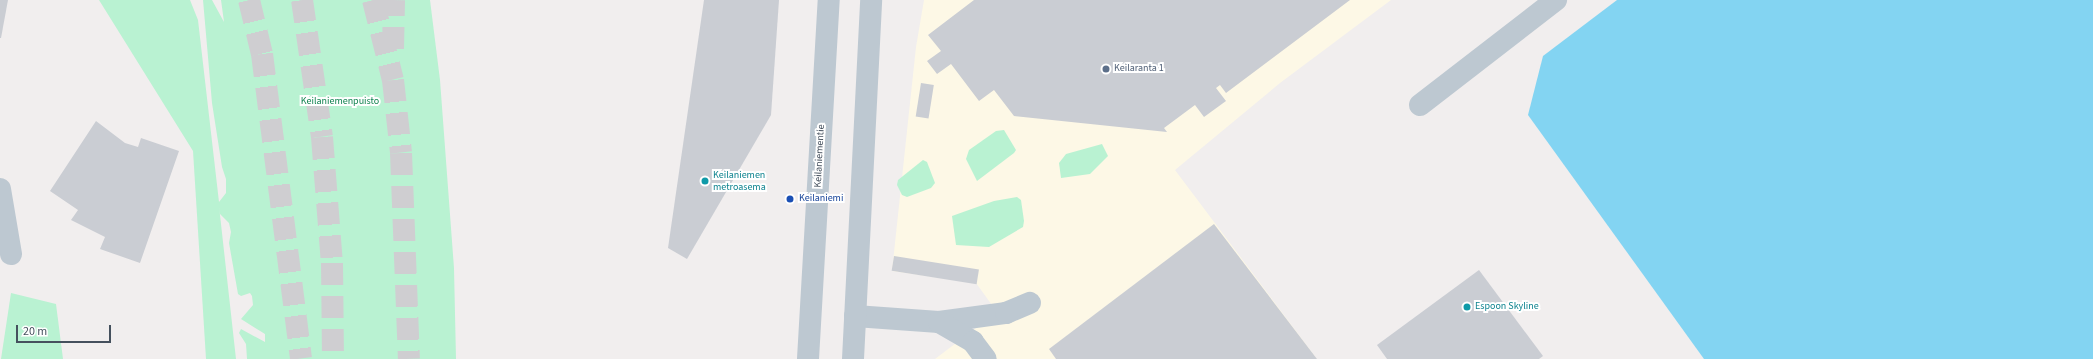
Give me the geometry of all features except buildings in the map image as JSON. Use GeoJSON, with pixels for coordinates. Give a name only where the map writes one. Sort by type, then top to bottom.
{"type":"FeatureCollection","features":[{"type":"Feature","properties":{"kind":"street","name":"Keilaniementie"},"geometry":{"type":"LineString","coordinates":[[808,359],[830,0]]}},
{"type":"Feature","properties":{"kind":"street"},"geometry":{"type":"LineString","coordinates":[[853,359],[871,0]]}},
{"type":"Feature","properties":{"kind":"street"},"geometry":{"type":"LineString","coordinates":[[1420,105],[1556,0]]}},
{"type":"Feature","properties":{"kind":"street"},"geometry":{"type":"LineString","coordinates":[[0,189],[11,254]]}},
{"type":"Feature","properties":{"kind":"street"},"geometry":{"type":"LineString","coordinates":[[855,316],[939,322],[1006,313],[1030,302]]}},
{"type":"Feature","properties":{"kind":"street"},"geometry":{"type":"LineString","coordinates":[[939,322],[974,342],[986,359]]}},
{"type":"Feature","properties":{"kind":"shaded area"},"geometry":{"type":"Polygon","coordinates":[[[924,0],[1391,0],[1280,83],[1175,170],[1317,359],[935,359],[997,312],[976,283],[892,271],[916,47],[924,0]]]}},
{"type":"Feature","properties":{"kind":"green space","name":"Keilaniemenpuisto"},"geometry":{"type":"Polygon","coordinates":[[[99,0],[190,0],[198,20],[219,202],[226,193],[226,179],[222,167],[212,103],[203,0],[212,0],[224,22],[221,0],[430,0],[440,80],[454,268],[456,359],[247,359],[246,344],[239,333],[241,329],[265,342],[265,334],[241,319],[253,305],[252,296],[250,293],[241,296],[238,294],[229,243],[231,232],[229,223],[220,214],[219,206],[236,359],[206,359],[193,151],[99,0]]]}},
{"type":"Feature","properties":{"kind":"green space"},"geometry":{"type":"Polygon","coordinates":[[[1004,130],[1016,150],[977,181],[966,159],[969,150],[996,131],[1004,130]]]}},
{"type":"Feature","properties":{"kind":"green space"},"geometry":{"type":"Polygon","coordinates":[[[1102,144],[1108,156],[1090,174],[1061,178],[1059,163],[1066,154],[1102,144]]]}},
{"type":"Feature","properties":{"kind":"green space"},"geometry":{"type":"Polygon","coordinates":[[[923,160],[927,162],[935,183],[931,188],[907,197],[902,195],[897,185],[898,180],[923,160]]]}},
{"type":"Feature","properties":{"kind":"green space"},"geometry":{"type":"Polygon","coordinates":[[[1017,197],[1021,200],[1024,221],[1023,227],[989,247],[956,245],[952,216],[994,201],[1017,197]]]}},
{"type":"Feature","properties":{"kind":"green space"},"geometry":{"type":"Polygon","coordinates":[[[11,293],[56,304],[63,359],[1,359],[11,293]]]}},
{"type":"Feature","properties":{"kind":"water"},"geometry":{"type":"Polygon","coordinates":[[[1617,0],[2093,0],[2093,359],[1704,359],[1528,115],[1543,56],[1617,0]]]}},
{"type":"Feature","properties":{"kind":"tunnel"},"geometry":{"type":"LineString","coordinates":[[249,0],[262,54],[301,359]]}},
{"type":"Feature","properties":{"kind":"tunnel"},"geometry":{"type":"LineString","coordinates":[[302,0],[322,137],[332,263],[333,359]]}},
{"type":"Feature","properties":{"kind":"tunnel"},"geometry":{"type":"LineString","coordinates":[[373,0],[393,80],[401,153],[409,359]]}},
{"type":"Feature","properties":{"kind":"tunnel"},"geometry":{"type":"LineString","coordinates":[[393,49],[394,0]]}},
{"type":"Feature","properties":{"kind":"place","name":"Keilaranta 1"},"geometry":{"type":"Point","coordinates":[1106,69]}},
{"type":"Feature","properties":{"kind":"place","name":"Keilaniemen metroasema"},"geometry":{"type":"Point","coordinates":[705,181]}},
{"type":"Feature","properties":{"kind":"place","name":"Keilaniemi"},"geometry":{"type":"Point","coordinates":[790,199]}},
{"type":"Feature","properties":{"kind":"place","name":"Espoon Skyline"},"geometry":{"type":"Point","coordinates":[1467,307]}}]}
